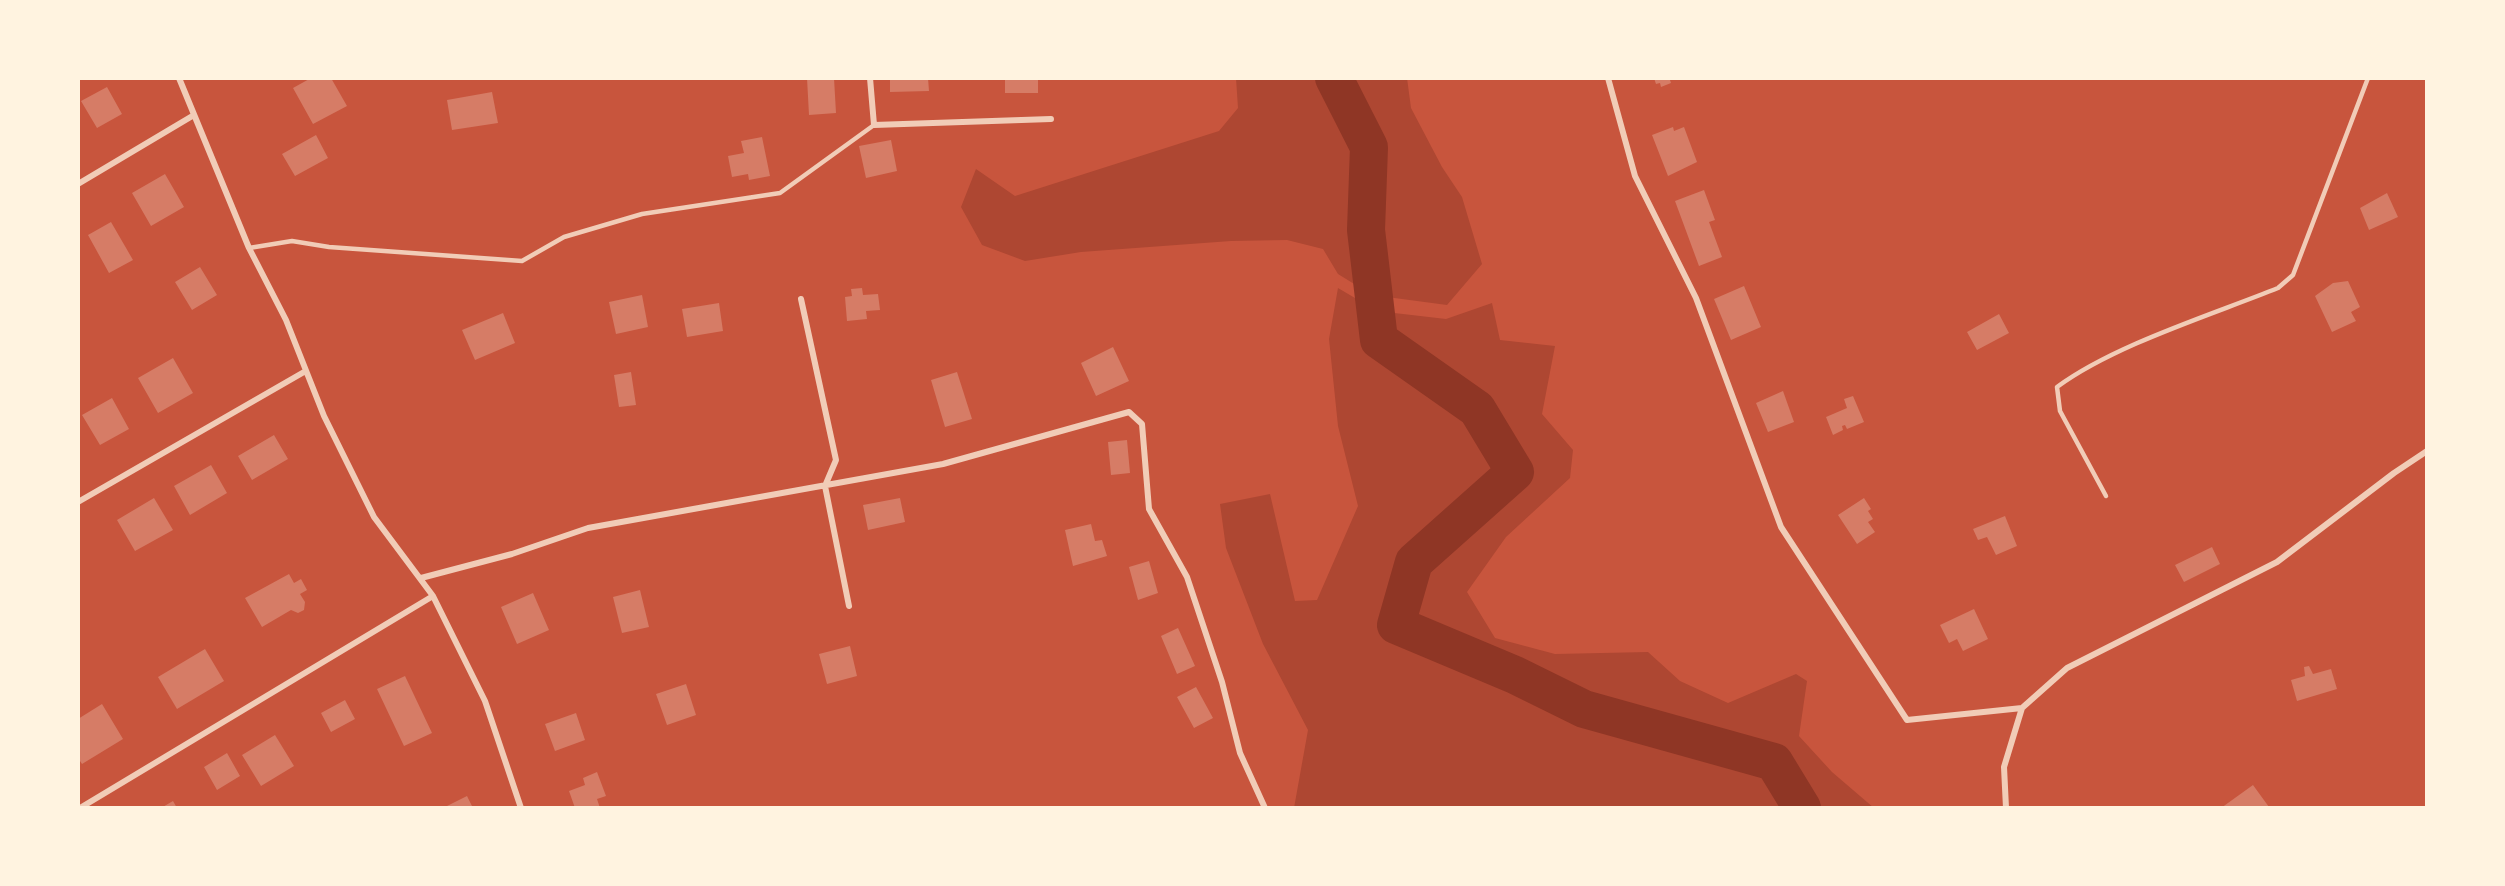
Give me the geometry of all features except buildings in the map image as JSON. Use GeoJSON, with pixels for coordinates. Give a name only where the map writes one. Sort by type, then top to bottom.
{"type":"FeatureCollection","features":[{"type":"Feature","properties":{"kind":"street"},"geometry":{"type":"LineString","coordinates":[[179,78],[249,248],[286,320],[304,372],[374,517],[433,596],[485,700],[521,808]]}},
{"type":"Feature","properties":{"kind":"street"},"geometry":{"type":"LineString","coordinates":[[870,78],[874,125],[1051,119]]}},
{"type":"Feature","properties":{"kind":"street"},"geometry":{"type":"LineString","coordinates":[[1608,78],[1635,176],[1696,298],[1781,527],[1907,720],[2022,708]]}},
{"type":"Feature","properties":{"kind":"street"},"geometry":{"type":"LineString","coordinates":[[78,184],[194,115]]}},
{"type":"Feature","properties":{"kind":"street"},"geometry":{"type":"LineString","coordinates":[[801,299],[836,460],[825,486],[849,606]]}},
{"type":"Feature","properties":{"kind":"street"},"geometry":{"type":"LineString","coordinates":[[78,502],[304,372]]}},
{"type":"Feature","properties":{"kind":"street"},"geometry":{"type":"LineString","coordinates":[[421,578],[512,554],[588,528],[942,464],[1129,412],[1143,424],[1149,509],[1187,577],[1222,682],[1240,753],[1265,808]]}},
{"type":"Feature","properties":{"kind":"street"},"geometry":{"type":"LineString","coordinates":[[2006,808],[2004,767],[2022,708],[2067,668],[2277,562],[2394,472],[2427,451]]}},
{"type":"Feature","properties":{"kind":"street"},"geometry":{"type":"LineString","coordinates":[[80,808],[433,596]]}},
{"type":"Feature","properties":{"kind":"lane"},"geometry":{"type":"LineString","coordinates":[[2106,496],[2060,411],[2057,387],[2075,374],[2140,344],[2278,288],[2292,275],[2368,78]]}},
{"type":"Feature","properties":{"kind":"lane"},"geometry":{"type":"LineString","coordinates":[[249,248],[292,241],[329,247],[522,261],[564,237],[642,214],[780,193],[874,125]]}},
{"type":"Feature","properties":{"kind":"shaded area"},"geometry":{"type":"Polygon","coordinates":[[[1236,78],[1407,78],[1411,108],[1442,167],[1462,197],[1482,264],[1447,305],[1372,295],[1338,274],[1323,249],[1287,240],[1231,241],[1081,252],[1025,261],[982,245],[961,207],[976,169],[1015,196],[1219,131],[1238,108],[1236,78]]]}},
{"type":"Feature","properties":{"kind":"shaded area"},"geometry":{"type":"Polygon","coordinates":[[[1338,288],[1377,311],[1446,319],[1492,303],[1500,340],[1555,346],[1542,414],[1573,450],[1570,478],[1506,537],[1467,592],[1495,638],[1555,654],[1648,652],[1680,681],[1728,703],[1796,674],[1807,681],[1799,736],[1832,772],[1874,808],[1294,808],[1308,730],[1263,644],[1226,548],[1220,504],[1270,494],[1295,601],[1317,600],[1358,506],[1338,426],[1329,339],[1338,288]]]}},
{"type":"Feature","properties":{"kind":"waterway"},"geometry":{"type":"LineString","coordinates":[[1334,78],[1369,147],[1366,230],[1379,340],[1477,409],[1515,472],[1414,562],[1396,625],[1515,675],[1584,709],[1774,762],[1802,808]]}}]}
